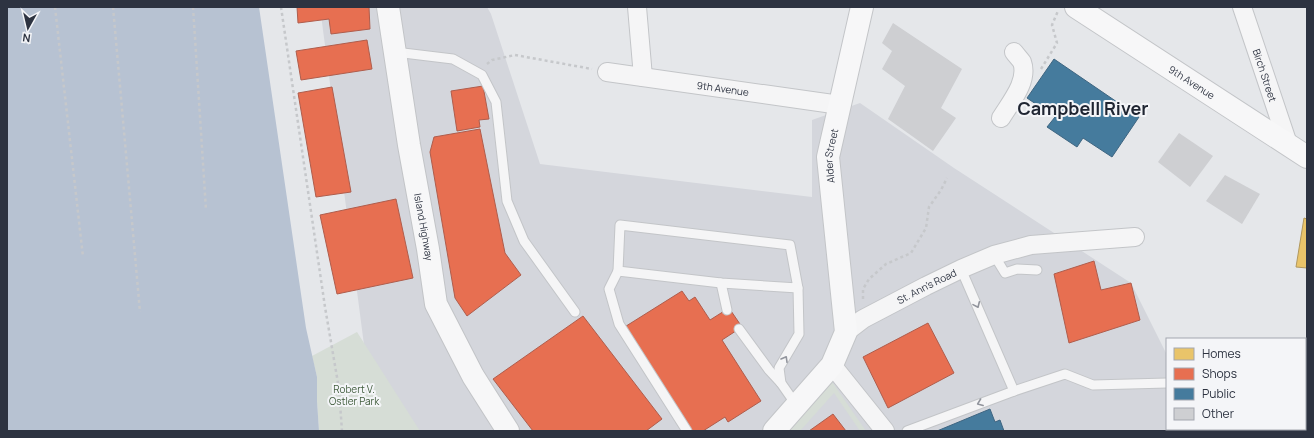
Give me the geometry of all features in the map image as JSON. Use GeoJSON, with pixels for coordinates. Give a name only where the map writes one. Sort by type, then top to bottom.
{"type":"FeatureCollection","features":[{"type":"Feature","properties":{"kind":"street","name":"Island Highway"},"geometry":{"type":"LineString","coordinates":[[388,7],[409,145],[428,249],[436,304],[473,376],[508,431]]}},
{"type":"Feature","properties":{"kind":"street"},"geometry":{"type":"LineString","coordinates":[[638,7],[643,77]]}},
{"type":"Feature","properties":{"kind":"street","name":"Alder Street"},"geometry":{"type":"LineString","coordinates":[[846,332],[828,158],[862,7]]}},
{"type":"Feature","properties":{"kind":"street","name":"9th Avenue"},"geometry":{"type":"LineString","coordinates":[[1076,7],[1307,157]]}},
{"type":"Feature","properties":{"kind":"street","name":"Birch Street"},"geometry":{"type":"LineString","coordinates":[[1242,7],[1288,144]]}},
{"type":"Feature","properties":{"kind":"street"},"geometry":{"type":"LineString","coordinates":[[1001,118],[1022,83],[1022,62],[1014,52]]}},
{"type":"Feature","properties":{"kind":"street","name":"9th Avenue"},"geometry":{"type":"LineString","coordinates":[[607,72],[840,105]]}},
{"type":"Feature","properties":{"kind":"street","name":"St. Ann's Road"},"geometry":{"type":"LineString","coordinates":[[774,431],[832,365],[846,332],[863,319],[926,286],[994,255],[1031,246],[1135,237]]}},
{"type":"Feature","properties":{"kind":"street"},"geometry":{"type":"LineString","coordinates":[[832,365],[885,431]]}},
{"type":"Feature","properties":{"kind":"lane"},"geometry":{"type":"LineString","coordinates":[[395,52],[453,60],[482,75],[496,102],[507,201],[524,241],[575,312]]}},
{"type":"Feature","properties":{"kind":"lane"},"geometry":{"type":"LineString","coordinates":[[687,431],[619,324],[608,289],[618,271],[620,225],[790,245],[798,288],[799,334],[779,368],[782,383]]}},
{"type":"Feature","properties":{"kind":"lane"},"geometry":{"type":"LineString","coordinates":[[994,255],[1004,273],[1017,269],[1037,270]]}},
{"type":"Feature","properties":{"kind":"lane"},"geometry":{"type":"LineString","coordinates":[[961,269],[1014,390]]}},
{"type":"Feature","properties":{"kind":"lane"},"geometry":{"type":"LineString","coordinates":[[618,271],[721,283],[798,288]]}},
{"type":"Feature","properties":{"kind":"lane"},"geometry":{"type":"LineString","coordinates":[[721,283],[726,310]]}},
{"type":"Feature","properties":{"kind":"lane"},"geometry":{"type":"LineString","coordinates":[[739,329],[769,370],[782,383],[797,406]]}},
{"type":"Feature","properties":{"kind":"lane"},"geometry":{"type":"LineString","coordinates":[[907,431],[1014,390],[1065,374],[1093,385],[1166,383]]}},
{"type":"Feature","properties":{"kind":"path"},"geometry":{"type":"LineString","coordinates":[[55,7],[83,257]]}},
{"type":"Feature","properties":{"kind":"path"},"geometry":{"type":"LineString","coordinates":[[113,7],[140,312]]}},
{"type":"Feature","properties":{"kind":"path"},"geometry":{"type":"LineString","coordinates":[[193,7],[206,210]]}},
{"type":"Feature","properties":{"kind":"path"},"geometry":{"type":"LineString","coordinates":[[281,7],[324,307],[339,389],[342,431]]}},
{"type":"Feature","properties":{"kind":"path"},"geometry":{"type":"LineString","coordinates":[[1039,71],[1057,43],[1052,25],[1060,7]]}},
{"type":"Feature","properties":{"kind":"path"},"geometry":{"type":"LineString","coordinates":[[476,72],[492,60],[515,55],[607,72]]}},
{"type":"Feature","properties":{"kind":"path"},"geometry":{"type":"LineString","coordinates":[[863,319],[863,288],[869,279],[886,264],[911,253],[926,228],[929,207],[941,190],[947,178]]}},
{"type":"Feature","properties":{"kind":"shaded area"},"geometry":{"type":"Polygon","coordinates":[[[320,7],[487,7],[491,14],[540,164],[812,197],[812,120],[860,103],[954,168],[1131,283],[1166,353],[1166,430],[1236,431],[386,431],[373,414],[320,7]]]}},
{"type":"Feature","properties":{"kind":"green space","name":"Robert V. Ostler Park"},"geometry":{"type":"Polygon","coordinates":[[[357,332],[420,431],[319,431],[317,377],[312,356],[357,332]]]}},
{"type":"Feature","properties":{"kind":"green space"},"geometry":{"type":"Polygon","coordinates":[[[828,376],[866,431],[860,431],[834,393],[800,431],[789,431],[828,376]]]}},
{"type":"Feature","properties":{"kind":"water"},"geometry":{"type":"Polygon","coordinates":[[[7,7],[259,7],[306,328],[317,377],[319,431],[7,431],[7,7]]]}},
{"type":"Feature","properties":{"kind":"building: Homes"},"geometry":{"type":"Polygon","coordinates":[[[1304,218],[1307,219],[1307,268],[1296,267],[1304,218]]]}},
{"type":"Feature","properties":{"kind":"building: Shops"},"geometry":{"type":"Polygon","coordinates":[[[297,7],[369,7],[370,29],[331,34],[329,19],[298,23],[297,7]]]}},
{"type":"Feature","properties":{"kind":"building: Shops"},"geometry":{"type":"Polygon","coordinates":[[[367,40],[372,69],[301,80],[296,51],[367,40]]]}},
{"type":"Feature","properties":{"kind":"building: Shops"},"geometry":{"type":"Polygon","coordinates":[[[483,86],[489,119],[479,120],[480,127],[457,131],[451,91],[483,86]]]}},
{"type":"Feature","properties":{"kind":"building: Shops"},"geometry":{"type":"Polygon","coordinates":[[[332,87],[351,192],[316,197],[298,93],[332,87]]]}},
{"type":"Feature","properties":{"kind":"building: Shops"},"geometry":{"type":"Polygon","coordinates":[[[480,129],[505,253],[521,275],[467,316],[455,298],[430,152],[434,137],[480,129]]]}},
{"type":"Feature","properties":{"kind":"building: Shops"},"geometry":{"type":"Polygon","coordinates":[[[396,199],[413,278],[337,294],[320,215],[396,199]]]}},
{"type":"Feature","properties":{"kind":"building: Shops"},"geometry":{"type":"Polygon","coordinates":[[[1094,261],[1101,290],[1131,283],[1140,320],[1069,343],[1054,274],[1094,261]]]}},
{"type":"Feature","properties":{"kind":"building: Shops"},"geometry":{"type":"Polygon","coordinates":[[[682,291],[689,301],[695,297],[710,320],[729,308],[742,327],[722,340],[761,401],[728,422],[725,417],[703,431],[689,431],[623,328],[682,291]]]}},
{"type":"Feature","properties":{"kind":"building: Shops"},"geometry":{"type":"Polygon","coordinates":[[[583,316],[662,419],[646,431],[533,431],[493,379],[583,316]]]}},
{"type":"Feature","properties":{"kind":"building: Shops"},"geometry":{"type":"Polygon","coordinates":[[[928,323],[954,373],[888,408],[863,357],[928,323]]]}},
{"type":"Feature","properties":{"kind":"building: Shops"},"geometry":{"type":"Polygon","coordinates":[[[833,414],[846,431],[809,431],[833,414]]]}},
{"type":"Feature","properties":{"kind":"building: Public"},"geometry":{"type":"Polygon","coordinates":[[[1054,59],[1139,117],[1112,157],[1083,138],[1077,147],[1047,127],[1055,117],[1027,98],[1054,59]]]}},
{"type":"Feature","properties":{"kind":"building: Public"},"geometry":{"type":"Polygon","coordinates":[[[990,409],[995,422],[1000,420],[1004,431],[937,431],[990,409]]]}},
{"type":"Feature","properties":{"kind":"building: Other"},"geometry":{"type":"Polygon","coordinates":[[[893,23],[962,69],[941,108],[956,118],[933,151],[888,119],[905,86],[882,69],[892,51],[882,43],[893,23]]]}},
{"type":"Feature","properties":{"kind":"building: Other"},"geometry":{"type":"Polygon","coordinates":[[[1179,133],[1213,156],[1190,187],[1158,162],[1179,133]]]}},
{"type":"Feature","properties":{"kind":"building: Other"},"geometry":{"type":"Polygon","coordinates":[[[1225,175],[1260,194],[1242,224],[1206,201],[1225,175]]]}},
{"type":"Feature","properties":{"kind":"district","name":"Campbell River"},"geometry":{"type":"Point","coordinates":[1083,108]}}]}
